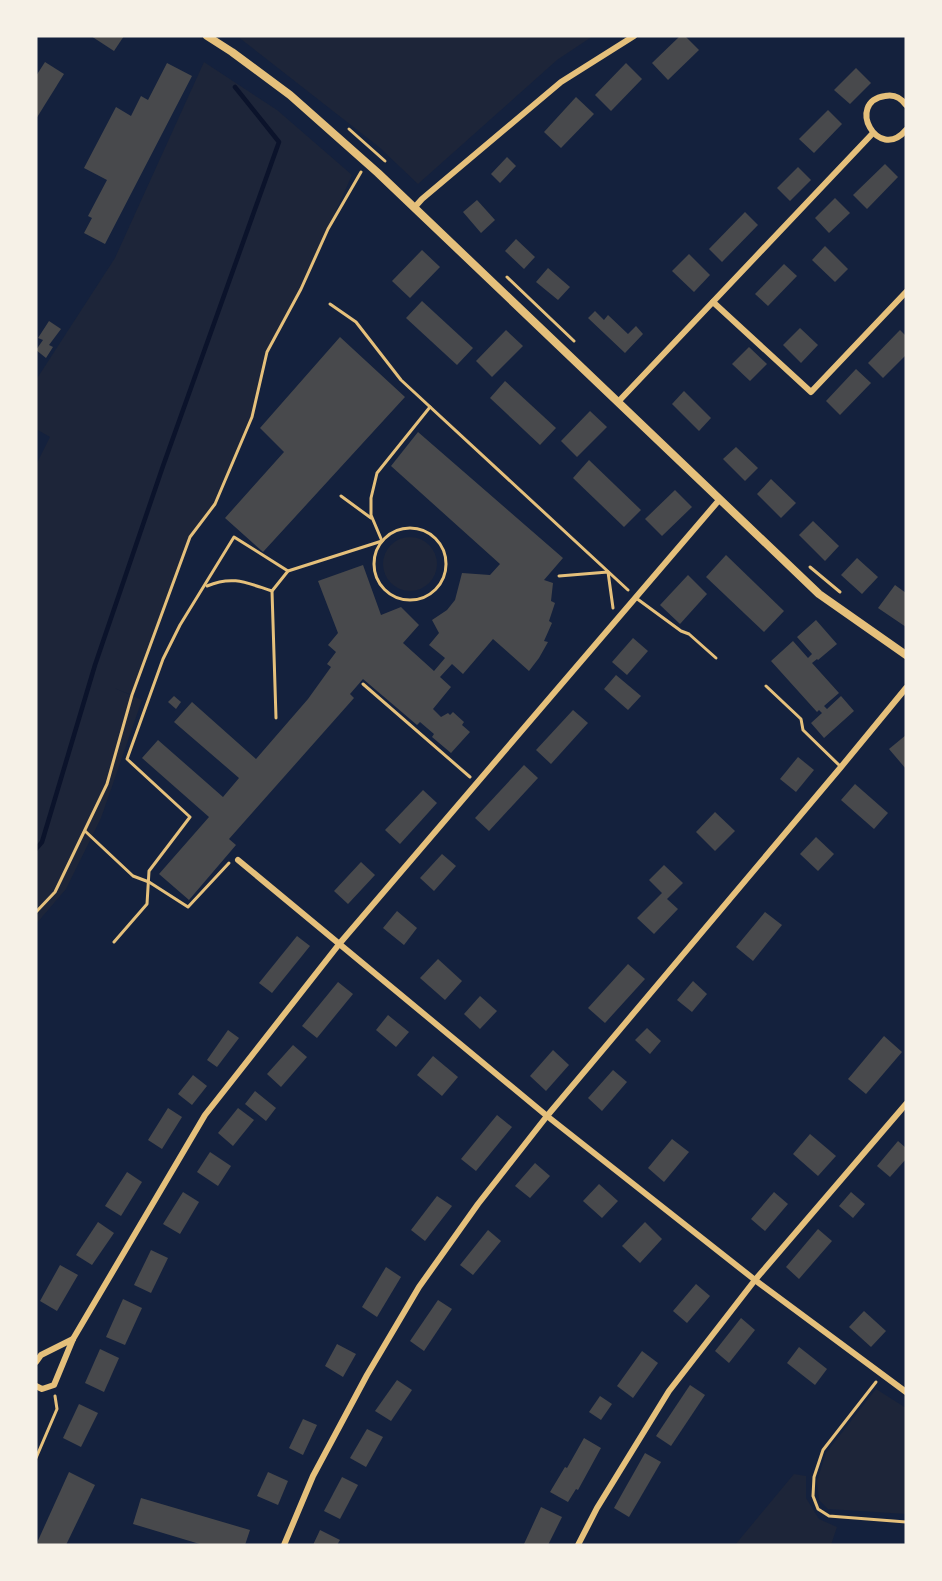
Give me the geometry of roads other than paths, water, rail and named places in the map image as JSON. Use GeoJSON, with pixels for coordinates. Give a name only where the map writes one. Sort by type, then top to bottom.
{"type":"FeatureCollection","features":[{"type":"Feature","properties":{"kind":"street"},"geometry":{"type":"LineString","coordinates":[[207,36],[290,95],[366,163],[819,594],[906,655]]}},
{"type":"Feature","properties":{"kind":"street"},"geometry":{"type":"LineString","coordinates":[[414,208],[431,191],[561,82],[634,36]]}},
{"type":"Feature","properties":{"kind":"street"},"geometry":{"type":"LineString","coordinates":[[906,105],[902,100],[889,95],[876,99],[866,116],[873,134],[886,139],[900,136],[906,130]]}},
{"type":"Feature","properties":{"kind":"street"},"geometry":{"type":"LineString","coordinates":[[618,402],[873,134]]}},
{"type":"Feature","properties":{"kind":"street"},"geometry":{"type":"LineString","coordinates":[[713,302],[812,392],[906,292]]}},
{"type":"Feature","properties":{"kind":"street"},"geometry":{"type":"LineString","coordinates":[[36,1386],[42,1389],[54,1385],[73,1339],[205,1115],[340,944],[720,499]]}},
{"type":"Feature","properties":{"kind":"street"},"geometry":{"type":"LineString","coordinates":[[284,1545],[313,1476],[367,1375],[419,1287],[478,1204],[548,1116],[906,688]]}},
{"type":"Feature","properties":{"kind":"street"},"geometry":{"type":"LineString","coordinates":[[238,860],[548,1116],[755,1280],[906,1392]]}},
{"type":"Feature","properties":{"kind":"street"},"geometry":{"type":"LineString","coordinates":[[578,1545],[597,1508],[669,1391],[755,1280],[906,1104]]}},
{"type":"Feature","properties":{"kind":"street"},"geometry":{"type":"LineString","coordinates":[[36,1362],[41,1355],[73,1339]]}},
{"type":"Feature","properties":{"kind":"lane"},"geometry":{"type":"LineString","coordinates":[[636,598],[681,631],[689,634],[716,657]]}},
{"type":"Feature","properties":{"kind":"lane"},"geometry":{"type":"LineString","coordinates":[[766,686],[801,719],[803,730],[841,767]]}},
{"type":"Feature","properties":{"kind":"waterway"},"geometry":{"type":"LineString","coordinates":[[36,849],[42,842],[95,665],[163,466],[279,142],[235,87]]}}]}
